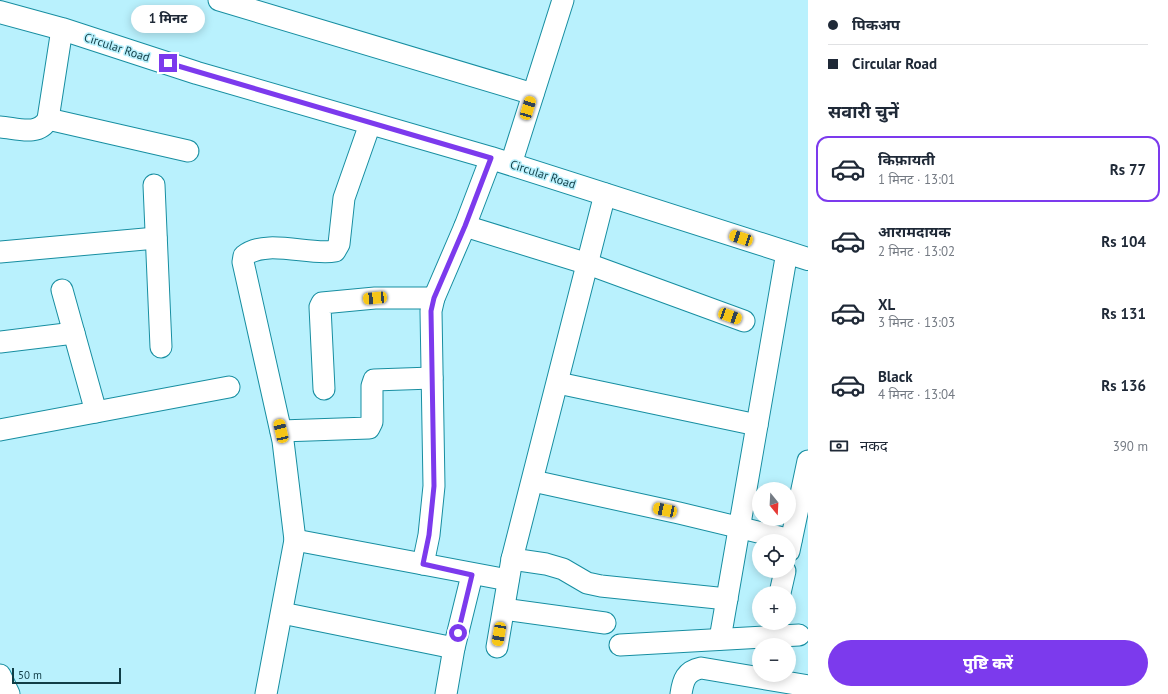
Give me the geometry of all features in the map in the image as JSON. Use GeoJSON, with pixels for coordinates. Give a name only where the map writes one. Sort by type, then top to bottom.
{"type":"FeatureCollection","features":[{"type":"Feature","properties":{"kind":"main road","name":"Circular Road"},"geometry":{"type":"LineString","coordinates":[[0,12],[62,29],[198,73],[501,161],[808,259]]}},
{"type":"Feature","properties":{"kind":"street"},"geometry":{"type":"LineString","coordinates":[[219,0],[533,94]]}},
{"type":"Feature","properties":{"kind":"street"},"geometry":{"type":"LineString","coordinates":[[423,564],[429,535],[434,486],[430,322],[434,298],[465,226],[501,161],[533,94],[562,0]]}},
{"type":"Feature","properties":{"kind":"street"},"geometry":{"type":"LineString","coordinates":[[0,126],[34,130],[41,128],[48,119],[62,29]]}},
{"type":"Feature","properties":{"kind":"street"},"geometry":{"type":"LineString","coordinates":[[48,119],[188,150]]}},
{"type":"Feature","properties":{"kind":"street"},"geometry":{"type":"LineString","coordinates":[[266,694],[295,540],[281,431],[244,267],[244,256],[250,252],[276,248],[335,251],[339,244],[344,198],[370,124]]}},
{"type":"Feature","properties":{"kind":"street"},"geometry":{"type":"LineString","coordinates":[[154,185],[161,347]]}},
{"type":"Feature","properties":{"kind":"street"},"geometry":{"type":"LineString","coordinates":[[497,647],[512,559],[605,194]]}},
{"type":"Feature","properties":{"kind":"street"},"geometry":{"type":"LineString","coordinates":[[465,226],[588,264],[744,321]]}},
{"type":"Feature","properties":{"kind":"street"},"geometry":{"type":"LineString","coordinates":[[0,252],[156,238]]}},
{"type":"Feature","properties":{"kind":"street"},"geometry":{"type":"LineString","coordinates":[[720,639],[787,252]]}},
{"type":"Feature","properties":{"kind":"street"},"geometry":{"type":"LineString","coordinates":[[62,290],[96,412]]}},
{"type":"Feature","properties":{"kind":"street"},"geometry":{"type":"LineString","coordinates":[[324,388],[320,307],[322,303],[375,298],[434,298]]}},
{"type":"Feature","properties":{"kind":"street"},"geometry":{"type":"LineString","coordinates":[[0,342],[74,333]]}},
{"type":"Feature","properties":{"kind":"street"},"geometry":{"type":"LineString","coordinates":[[281,431],[369,428],[372,422],[372,386],[374,380],[432,378]]}},
{"type":"Feature","properties":{"kind":"street"},"geometry":{"type":"LineString","coordinates":[[558,383],[757,425]]}},
{"type":"Feature","properties":{"kind":"street"},"geometry":{"type":"LineString","coordinates":[[0,430],[229,387]]}},
{"type":"Feature","properties":{"kind":"street"},"geometry":{"type":"LineString","coordinates":[[793,534],[808,461]]}},
{"type":"Feature","properties":{"kind":"street"},"geometry":{"type":"LineString","coordinates":[[533,481],[740,527],[758,534]]}},
{"type":"Feature","properties":{"kind":"street"},"geometry":{"type":"LineString","coordinates":[[295,540],[423,564],[472,575],[508,580]]}},
{"type":"Feature","properties":{"kind":"street"},"geometry":{"type":"LineString","coordinates":[[512,559],[546,564],[563,569],[587,583],[601,586],[727,599]]}},
{"type":"Feature","properties":{"kind":"street"},"geometry":{"type":"LineString","coordinates":[[446,694],[454,648],[472,575]]}},
{"type":"Feature","properties":{"kind":"street"},"geometry":{"type":"LineString","coordinates":[[504,609],[605,623]]}},
{"type":"Feature","properties":{"kind":"street"},"geometry":{"type":"LineString","coordinates":[[282,614],[454,648]]}},
{"type":"Feature","properties":{"kind":"street"},"geometry":{"type":"LineString","coordinates":[[620,645],[720,639],[771,630],[799,635]]}},
{"type":"Feature","properties":{"kind":"street"},"geometry":{"type":"LineString","coordinates":[[681,694],[687,674],[692,670],[701,668],[808,686]]}},
{"type":"Feature","properties":{"kind":"street"},"geometry":{"type":"LineString","coordinates":[[0,675],[9,694]]}},
{"type":"Feature","properties":{"kind":"route"},"geometry":{"type":"LineString","coordinates":[[168,63],[370,124],[491,158],[465,226],[434,298],[430,322],[434,486],[429,535],[423,564],[472,575],[458,633]]}}]}
